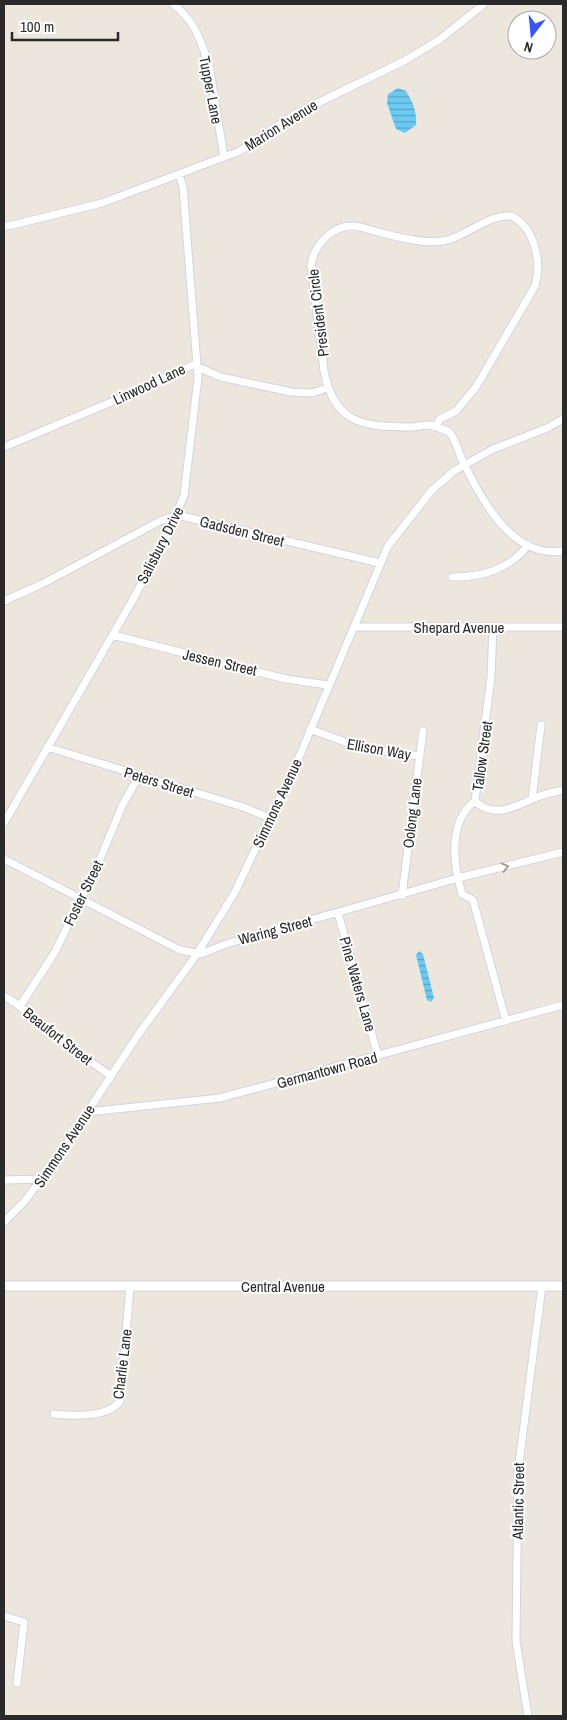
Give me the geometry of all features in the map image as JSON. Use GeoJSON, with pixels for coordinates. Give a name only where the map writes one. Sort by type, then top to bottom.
{"type":"FeatureCollection","features":[{"type":"Feature","properties":{"kind":"street","name":"Tupper Lane"},"geometry":{"type":"LineString","coordinates":[[173,4],[188,16],[207,58],[224,157]]}},
{"type":"Feature","properties":{"kind":"street","name":"Marion Avenue"},"geometry":{"type":"LineString","coordinates":[[4,227],[102,203],[224,157],[252,144],[295,114],[404,61],[439,40],[484,4]]}},
{"type":"Feature","properties":{"kind":"street","name":"Salisbury Drive"},"geometry":{"type":"LineString","coordinates":[[4,823],[112,635],[177,515],[186,486],[197,397],[198,365],[183,187],[179,174]]}},
{"type":"Feature","properties":{"kind":"street","name":"President Circle"},"geometry":{"type":"LineString","coordinates":[[499,216],[511,216],[526,228],[534,250],[538,271],[535,286],[476,387],[456,411],[440,419],[436,427],[402,427],[359,422],[342,412],[327,388],[311,265],[314,252],[322,240],[332,232],[352,226],[386,234],[441,241],[456,237],[499,216]]}},
{"type":"Feature","properties":{"kind":"street","name":"Linwood Lane"},"geometry":{"type":"LineString","coordinates":[[4,447],[156,383],[188,366],[198,365],[212,375],[291,392],[312,393],[327,388]]}},
{"type":"Feature","properties":{"kind":"street","name":"Simmons Avenue"},"geometry":{"type":"LineString","coordinates":[[4,1222],[43,1179],[138,1035],[197,954],[235,892],[310,729],[388,546],[432,490],[464,464],[563,419]]}},
{"type":"Feature","properties":{"kind":"street"},"geometry":{"type":"LineString","coordinates":[[436,427],[451,434],[464,464],[511,535],[539,549],[563,551]]}},
{"type":"Feature","properties":{"kind":"street","name":"Gadsden Street"},"geometry":{"type":"LineString","coordinates":[[177,515],[380,563]]}},
{"type":"Feature","properties":{"kind":"street"},"geometry":{"type":"LineString","coordinates":[[4,601],[42,584],[160,521],[177,515]]}},
{"type":"Feature","properties":{"kind":"street"},"geometry":{"type":"LineString","coordinates":[[452,578],[474,577],[510,564],[528,545]]}},
{"type":"Feature","properties":{"kind":"street","name":"Shepard Avenue"},"geometry":{"type":"LineString","coordinates":[[354,627],[563,627]]}},
{"type":"Feature","properties":{"kind":"street","name":"Tallow Street"},"geometry":{"type":"LineString","coordinates":[[458,878],[456,840],[458,823],[465,809],[475,801],[492,677],[493,627]]}},
{"type":"Feature","properties":{"kind":"street","name":"Jessen Street"},"geometry":{"type":"LineString","coordinates":[[112,635],[286,679],[328,685]]}},
{"type":"Feature","properties":{"kind":"street"},"geometry":{"type":"LineString","coordinates":[[532,799],[541,725]]}},
{"type":"Feature","properties":{"kind":"street","name":"Ellison Way"},"geometry":{"type":"LineString","coordinates":[[310,729],[361,748],[420,756]]}},
{"type":"Feature","properties":{"kind":"street","name":"Oolong Lane"},"geometry":{"type":"LineString","coordinates":[[402,895],[423,731]]}},
{"type":"Feature","properties":{"kind":"street","name":"Peters Street"},"geometry":{"type":"LineString","coordinates":[[47,747],[243,807],[270,818]]}},
{"type":"Feature","properties":{"kind":"street","name":"Foster Street"},"geometry":{"type":"LineString","coordinates":[[20,1006],[48,964],[80,900],[123,804],[139,776]]}},
{"type":"Feature","properties":{"kind":"street"},"geometry":{"type":"LineString","coordinates":[[475,801],[483,808],[504,810],[516,808],[542,795],[563,790]]}},
{"type":"Feature","properties":{"kind":"street","name":"Waring Street"},"geometry":{"type":"LineString","coordinates":[[197,954],[458,878],[563,852]]}},
{"type":"Feature","properties":{"kind":"street"},"geometry":{"type":"LineString","coordinates":[[4,859],[170,946],[197,954]]}},
{"type":"Feature","properties":{"kind":"street"},"geometry":{"type":"LineString","coordinates":[[458,878],[462,894],[473,900],[506,1021]]}},
{"type":"Feature","properties":{"kind":"street","name":"Pine Waters Lane"},"geometry":{"type":"LineString","coordinates":[[338,913],[378,1056]]}},
{"type":"Feature","properties":{"kind":"street","name":"Beaufort Street"},"geometry":{"type":"LineString","coordinates":[[4,996],[20,1006],[54,1036],[111,1076]]}},
{"type":"Feature","properties":{"kind":"street","name":"Germantown Road"},"geometry":{"type":"LineString","coordinates":[[87,1112],[220,1098],[563,1005]]}},
{"type":"Feature","properties":{"kind":"street"},"geometry":{"type":"LineString","coordinates":[[4,1180],[43,1179]]}},
{"type":"Feature","properties":{"kind":"street","name":"Central Avenue"},"geometry":{"type":"LineString","coordinates":[[4,1286],[563,1286]]}},
{"type":"Feature","properties":{"kind":"street","name":"Atlantic Street"},"geometry":{"type":"LineString","coordinates":[[528,1716],[516,1641],[518,1471],[542,1286]]}},
{"type":"Feature","properties":{"kind":"street","name":"Charlie Lane"},"geometry":{"type":"LineString","coordinates":[[54,1414],[92,1416],[117,1406],[120,1401],[130,1287]]}},
{"type":"Feature","properties":{"kind":"street"},"geometry":{"type":"LineString","coordinates":[[4,1616],[24,1622],[17,1683]]}},
{"type":"Feature","properties":{"kind":"water"},"geometry":{"type":"Polygon","coordinates":[[[398,88],[406,91],[413,103],[416,116],[416,125],[405,133],[396,129],[387,103],[388,94],[398,88]]]}},
{"type":"Feature","properties":{"kind":"water"},"geometry":{"type":"Polygon","coordinates":[[[419,951],[423,954],[434,998],[431,1002],[427,1000],[416,955],[419,951]]]}}]}
